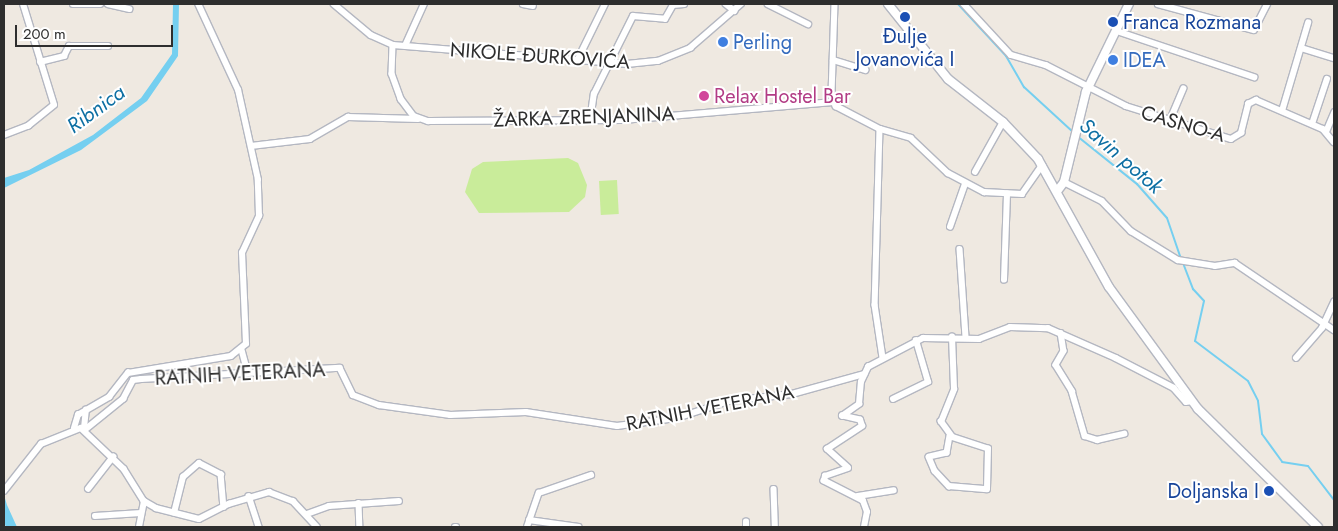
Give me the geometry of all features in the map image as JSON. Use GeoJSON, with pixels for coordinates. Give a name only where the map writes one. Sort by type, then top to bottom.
{"type":"FeatureCollection","features":[{"type":"Feature","properties":{"kind":"street"},"geometry":{"type":"LineString","coordinates":[[4,134],[20,131],[54,108],[23,4]]}},
{"type":"Feature","properties":{"kind":"street"},"geometry":{"type":"LineString","coordinates":[[73,4],[80,7],[100,4]]}},
{"type":"Feature","properties":{"kind":"street"},"geometry":{"type":"LineString","coordinates":[[108,4],[129,9]]}},
{"type":"Feature","properties":{"kind":"street"},"geometry":{"type":"LineString","coordinates":[[198,4],[238,90],[251,146],[260,206],[242,253],[247,339],[242,350],[248,374]]}},
{"type":"Feature","properties":{"kind":"street","name":"NIKOLE ĐURKOVIĆA"},"geometry":{"type":"LineString","coordinates":[[334,4],[371,36],[393,45],[608,64],[651,62],[682,52],[735,11],[741,4]]}},
{"type":"Feature","properties":{"kind":"street"},"geometry":{"type":"LineString","coordinates":[[405,46],[424,4]]}},
{"type":"Feature","properties":{"kind":"street"},"geometry":{"type":"LineString","coordinates":[[523,4],[533,6]]}},
{"type":"Feature","properties":{"kind":"street"},"geometry":{"type":"LineString","coordinates":[[577,61],[604,4]]}},
{"type":"Feature","properties":{"kind":"street"},"geometry":{"type":"LineString","coordinates":[[590,121],[592,99],[633,16],[665,18],[673,5],[684,4]]}},
{"type":"Feature","properties":{"kind":"street"},"geometry":{"type":"LineString","coordinates":[[726,4],[735,11]]}},
{"type":"Feature","properties":{"kind":"street"},"geometry":{"type":"LineString","coordinates":[[768,4],[808,24]]}},
{"type":"Feature","properties":{"kind":"street"},"geometry":{"type":"LineString","coordinates":[[835,4],[833,102],[880,129],[911,138],[965,184],[984,192],[1022,194],[1042,165]]}},
{"type":"Feature","properties":{"kind":"street"},"geometry":{"type":"LineString","coordinates":[[888,4],[942,73],[1003,122],[1042,165],[1058,190],[1109,287],[1192,402],[1318,527]]}},
{"type":"Feature","properties":{"kind":"street","name":"CASNO-A"},"geometry":{"type":"LineString","coordinates":[[964,4],[1011,55],[1046,65],[1088,89],[1170,120],[1234,139],[1241,133],[1252,101],[1312,124],[1326,132],[1334,142]]}},
{"type":"Feature","properties":{"kind":"street"},"geometry":{"type":"LineString","coordinates":[[1058,190],[1064,182],[1088,89],[1129,4]]}},
{"type":"Feature","properties":{"kind":"street"},"geometry":{"type":"LineString","coordinates":[[1158,4],[1256,30],[1267,4]]}},
{"type":"Feature","properties":{"kind":"street"},"geometry":{"type":"LineString","coordinates":[[1282,111],[1308,23]]}},
{"type":"Feature","properties":{"kind":"street"},"geometry":{"type":"LineString","coordinates":[[1116,31],[1254,77]]}},
{"type":"Feature","properties":{"kind":"street"},"geometry":{"type":"LineString","coordinates":[[393,45],[395,83],[403,103],[418,119]]}},
{"type":"Feature","properties":{"kind":"street"},"geometry":{"type":"LineString","coordinates":[[40,62],[64,56],[69,46],[108,46]]}},
{"type":"Feature","properties":{"kind":"street"},"geometry":{"type":"LineString","coordinates":[[1301,48],[1334,58]]}},
{"type":"Feature","properties":{"kind":"street"},"geometry":{"type":"LineString","coordinates":[[833,60],[866,70]]}},
{"type":"Feature","properties":{"kind":"street"},"geometry":{"type":"LineString","coordinates":[[1312,124],[1328,79]]}},
{"type":"Feature","properties":{"kind":"street"},"geometry":{"type":"LineString","coordinates":[[1170,120],[1183,89]]}},
{"type":"Feature","properties":{"kind":"street","name":"ŽARKA ZRENJANINA"},"geometry":{"type":"LineString","coordinates":[[251,146],[310,139],[348,117],[418,119],[442,123],[504,118],[590,121],[833,102]]}},
{"type":"Feature","properties":{"kind":"street"},"geometry":{"type":"LineString","coordinates":[[1326,132],[1334,113]]}},
{"type":"Feature","properties":{"kind":"street"},"geometry":{"type":"LineString","coordinates":[[975,172],[1003,122]]}},
{"type":"Feature","properties":{"kind":"street"},"geometry":{"type":"LineString","coordinates":[[880,129],[875,257],[883,358]]}},
{"type":"Feature","properties":{"kind":"street"},"geometry":{"type":"LineString","coordinates":[[1064,182],[1102,201],[1131,231],[1181,261],[1237,264],[1334,330]]}},
{"type":"Feature","properties":{"kind":"street"},"geometry":{"type":"LineString","coordinates":[[950,227],[965,184]]}},
{"type":"Feature","properties":{"kind":"street"},"geometry":{"type":"LineString","coordinates":[[1004,280],[1008,194]]}},
{"type":"Feature","properties":{"kind":"street"},"geometry":{"type":"LineString","coordinates":[[960,249],[966,338]]}},
{"type":"Feature","properties":{"kind":"street"},"geometry":{"type":"LineString","coordinates":[[1296,358],[1324,324],[1334,302]]}},
{"type":"Feature","properties":{"kind":"street","name":"RATNIH VETERANA"},"geometry":{"type":"LineString","coordinates":[[85,429],[119,404],[136,379],[340,368],[353,395],[379,405],[450,415],[526,412],[618,426],[676,418],[729,401],[792,394],[864,374],[883,358],[916,341],[952,337],[966,338],[1019,326],[1061,333],[1192,402]]}},
{"type":"Feature","properties":{"kind":"street"},"geometry":{"type":"LineString","coordinates":[[1061,333],[1064,352],[1056,365],[1072,390],[1085,436],[1102,440],[1124,434]]}},
{"type":"Feature","properties":{"kind":"street"},"geometry":{"type":"LineString","coordinates":[[950,436],[947,452],[929,457],[935,471],[949,486],[987,489],[988,450],[950,436],[940,419],[954,389],[952,337]]}},
{"type":"Feature","properties":{"kind":"street"},"geometry":{"type":"LineString","coordinates":[[893,399],[928,382],[916,341]]}},
{"type":"Feature","properties":{"kind":"street"},"geometry":{"type":"LineString","coordinates":[[74,428],[78,415],[109,397],[128,373],[242,350]]}},
{"type":"Feature","properties":{"kind":"street"},"geometry":{"type":"LineString","coordinates":[[864,374],[859,404],[842,416],[860,420],[862,426],[827,450],[848,469],[823,480],[858,496],[867,509],[864,527]]}},
{"type":"Feature","properties":{"kind":"street"},"geometry":{"type":"LineString","coordinates":[[85,429],[86,410]]}},
{"type":"Feature","properties":{"kind":"street"},"geometry":{"type":"LineString","coordinates":[[6,489],[41,444],[74,428],[85,429],[113,457],[144,502],[174,513],[199,519],[249,496],[281,495],[307,514],[317,527]]}},
{"type":"Feature","properties":{"kind":"street"},"geometry":{"type":"LineString","coordinates":[[88,489],[113,457]]}},
{"type":"Feature","properties":{"kind":"street"},"geometry":{"type":"LineString","coordinates":[[174,513],[183,476],[199,463],[221,474],[224,506]]}},
{"type":"Feature","properties":{"kind":"street"},"geometry":{"type":"LineString","coordinates":[[527,527],[539,493],[591,475]]}},
{"type":"Feature","properties":{"kind":"street"},"geometry":{"type":"LineString","coordinates":[[774,489],[775,527]]}},
{"type":"Feature","properties":{"kind":"street"},"geometry":{"type":"LineString","coordinates":[[858,496],[894,490]]}},
{"type":"Feature","properties":{"kind":"street"},"geometry":{"type":"LineString","coordinates":[[249,496],[259,527]]}},
{"type":"Feature","properties":{"kind":"street"},"geometry":{"type":"LineString","coordinates":[[307,514],[329,506],[399,501]]}},
{"type":"Feature","properties":{"kind":"street"},"geometry":{"type":"LineString","coordinates":[[139,527],[144,502]]}},
{"type":"Feature","properties":{"kind":"street"},"geometry":{"type":"LineString","coordinates":[[359,503],[360,527]]}},
{"type":"Feature","properties":{"kind":"street"},"geometry":{"type":"LineString","coordinates":[[94,516],[141,513]]}},
{"type":"Feature","properties":{"kind":"street"},"geometry":{"type":"LineString","coordinates":[[529,520],[579,527]]}},
{"type":"Feature","properties":{"kind":"green space"},"geometry":{"type":"Polygon","coordinates":[[[568,158],[578,163],[587,185],[585,197],[569,212],[479,213],[465,192],[472,169],[483,162],[568,158]]]}},
{"type":"Feature","properties":{"kind":"green space"},"geometry":{"type":"Polygon","coordinates":[[[617,180],[619,214],[601,215],[599,181],[617,180]]]}},
{"type":"Feature","properties":{"kind":"water"},"geometry":{"type":"Polygon","coordinates":[[[173,4],[179,4],[178,56],[147,101],[81,150],[4,188],[4,178],[29,170],[93,135],[141,98],[172,54],[173,4]]]}},
{"type":"Feature","properties":{"kind":"water"},"geometry":{"type":"Polygon","coordinates":[[[4,495],[17,527],[6,527],[4,522],[4,495]]]}},
{"type":"Feature","properties":{"kind":"waterway","name":"Savin potok"},"geometry":{"type":"LineString","coordinates":[[958,4],[1006,56],[1024,87],[1074,133]]}},
{"type":"Feature","properties":{"kind":"waterway","name":"Savin potok"},"geometry":{"type":"LineString","coordinates":[[1077,136],[1137,184],[1167,218],[1181,259]]}},
{"type":"Feature","properties":{"kind":"waterway","name":"Savin potok"},"geometry":{"type":"LineString","coordinates":[[1183,263],[1193,289],[1204,301],[1195,341],[1248,381],[1258,401],[1262,434],[1282,462],[1308,466],[1334,500]]}},
{"type":"Feature","properties":{"kind":"place","name":"Đulje Jovanovića I"},"geometry":{"type":"Point","coordinates":[905,17]}},
{"type":"Feature","properties":{"kind":"place","name":"Franca Rozmana"},"geometry":{"type":"Point","coordinates":[1113,22]}},
{"type":"Feature","properties":{"kind":"place","name":"Perling"},"geometry":{"type":"Point","coordinates":[723,42]}},
{"type":"Feature","properties":{"kind":"place","name":"IDEA"},"geometry":{"type":"Point","coordinates":[1113,60]}},
{"type":"Feature","properties":{"kind":"place","name":"Relax Hostel Bar"},"geometry":{"type":"Point","coordinates":[704,96]}},
{"type":"Feature","properties":{"kind":"place","name":"Doljanska I"},"geometry":{"type":"Point","coordinates":[1269,491]}},
{"type":"Feature","properties":{"kind":"water label","name":"Ribnica"},"geometry":{"type":"Point","coordinates":[96,109]}}]}
